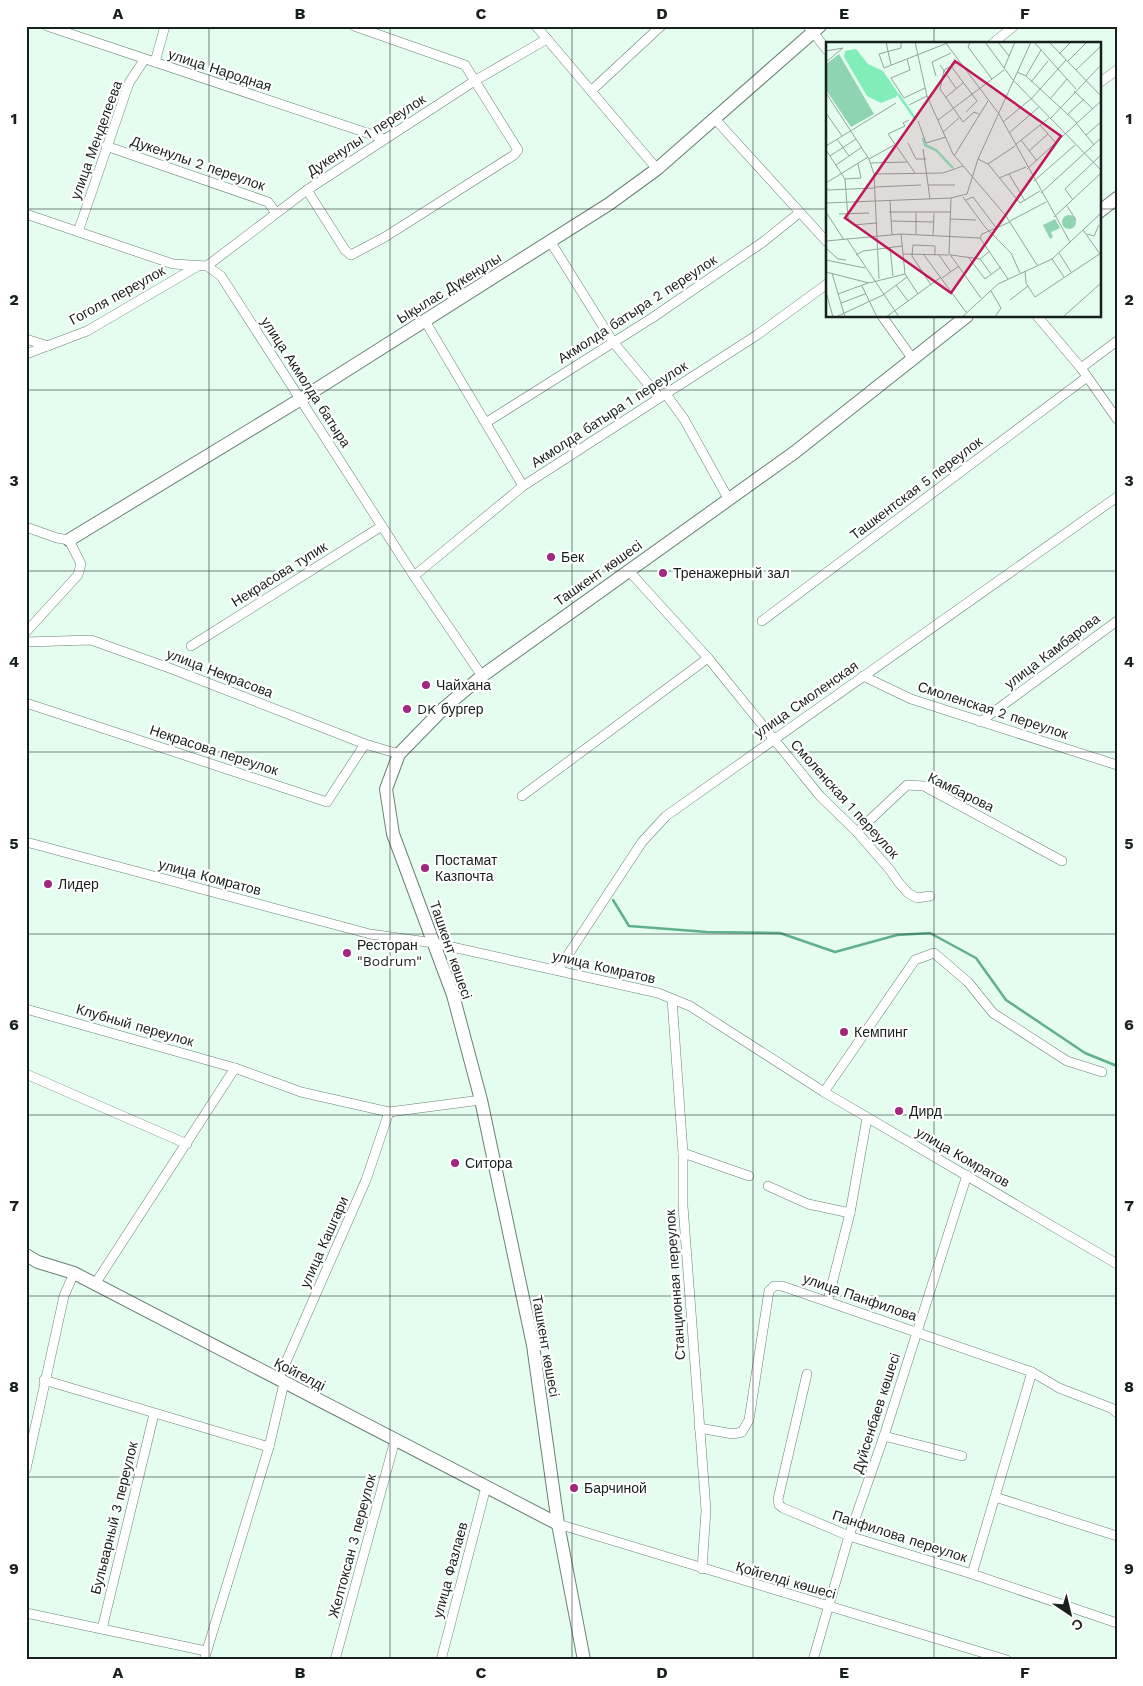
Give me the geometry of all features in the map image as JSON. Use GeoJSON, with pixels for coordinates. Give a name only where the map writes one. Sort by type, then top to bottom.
{"type":"FeatureCollection","features":[{"type":"Feature","properties":{"kind":"main road","name":"Ықылас Дүкенұлы"},"geometry":{"type":"LineString","coordinates":[[69,540],[301,399],[608,204],[657,169],[715,120],[813,28]]}},
{"type":"Feature","properties":{"kind":"main road"},"geometry":{"type":"LineString","coordinates":[[1100,211],[1117,198]]}},
{"type":"Feature","properties":{"kind":"main road","name":"Ташкент көшесі"},"geometry":{"type":"LineString","coordinates":[[584,1660],[558,1524],[533,1345],[481,1100],[453,996],[393,834],[386,789],[399,754],[444,708],[482,676],[795,452],[873,388],[880,386],[912,358],[964,318]]}},
{"type":"Feature","properties":{"kind":"main road","name":"Қойгелді"},"geometry":{"type":"LineString","coordinates":[[26,1255],[38,1262],[74,1273],[96,1284],[281,1382],[558,1524]]}},
{"type":"Feature","properties":{"kind":"street","name":"улица Народная"},"geometry":{"type":"LineString","coordinates":[[47,26],[384,139]]}},
{"type":"Feature","properties":{"kind":"street"},"geometry":{"type":"LineString","coordinates":[[155,62],[165,26]]}},
{"type":"Feature","properties":{"kind":"street"},"geometry":{"type":"LineString","coordinates":[[307,190],[351,255],[385,237],[514,155],[518,150],[465,65],[354,26]]}},
{"type":"Feature","properties":{"kind":"street"},"geometry":{"type":"LineString","coordinates":[[536,26],[657,169]]}},
{"type":"Feature","properties":{"kind":"street"},"geometry":{"type":"LineString","coordinates":[[591,91],[660,26]]}},
{"type":"Feature","properties":{"kind":"street"},"geometry":{"type":"LineString","coordinates":[[994,42],[1014,26]]}},
{"type":"Feature","properties":{"kind":"street"},"geometry":{"type":"LineString","coordinates":[[813,28],[826,48]]}},
{"type":"Feature","properties":{"kind":"street","name":"Дукенулы 1 переулок"},"geometry":{"type":"LineString","coordinates":[[203,266],[307,190],[384,139],[476,80],[547,39]]}},
{"type":"Feature","properties":{"kind":"street","name":"улица Менделеева"},"geometry":{"type":"LineString","coordinates":[[78,232],[106,146],[130,83],[144,60]]}},
{"type":"Feature","properties":{"kind":"street"},"geometry":{"type":"LineString","coordinates":[[1100,82],[1117,70]]}},
{"type":"Feature","properties":{"kind":"street"},"geometry":{"type":"LineString","coordinates":[[715,120],[826,241]]}},
{"type":"Feature","properties":{"kind":"street","name":"Дукенулы 2 переулок"},"geometry":{"type":"LineString","coordinates":[[106,146],[268,202],[276,213]]}},
{"type":"Feature","properties":{"kind":"street","name":"Акмолда батыра 2 переулок"},"geometry":{"type":"LineString","coordinates":[[486,422],[613,342],[763,242],[799,213]]}},
{"type":"Feature","properties":{"kind":"street"},"geometry":{"type":"LineString","coordinates":[[26,214],[173,264],[203,266]]}},
{"type":"Feature","properties":{"kind":"street"},"geometry":{"type":"LineString","coordinates":[[550,241],[613,342],[684,419],[729,500]]}},
{"type":"Feature","properties":{"kind":"street","name":"Гоголя переулок"},"geometry":{"type":"LineString","coordinates":[[26,354],[87,331],[203,266]]}},
{"type":"Feature","properties":{"kind":"street","name":"улица Акмолда батыра"},"geometry":{"type":"LineString","coordinates":[[203,266],[221,276],[414,576],[482,676]]}},
{"type":"Feature","properties":{"kind":"street","name":"Акмолда батыра 1 переулок"},"geometry":{"type":"LineString","coordinates":[[414,576],[523,486],[757,334],[826,285]]}},
{"type":"Feature","properties":{"kind":"street"},"geometry":{"type":"LineString","coordinates":[[883,318],[912,358]]}},
{"type":"Feature","properties":{"kind":"street"},"geometry":{"type":"LineString","coordinates":[[1039,318],[1081,368],[1117,419]]}},
{"type":"Feature","properties":{"kind":"street"},"geometry":{"type":"LineString","coordinates":[[425,321],[523,486]]}},
{"type":"Feature","properties":{"kind":"street"},"geometry":{"type":"LineString","coordinates":[[26,339],[48,346]]}},
{"type":"Feature","properties":{"kind":"street"},"geometry":{"type":"LineString","coordinates":[[1081,368],[1117,341]]}},
{"type":"Feature","properties":{"kind":"street","name":"Ташкентская 5 переулок"},"geometry":{"type":"LineString","coordinates":[[762,621],[1087,377]]}},
{"type":"Feature","properties":{"kind":"street","name":"улица Смоленская"},"geometry":{"type":"LineString","coordinates":[[558,970],[648,835],[666,816],[1117,497]]}},
{"type":"Feature","properties":{"kind":"street","name":"Некрасова тупик"},"geometry":{"type":"LineString","coordinates":[[191,646],[382,526]]}},
{"type":"Feature","properties":{"kind":"street"},"geometry":{"type":"LineString","coordinates":[[26,527],[57,538],[69,540],[81,564],[78,575],[26,632]]}},
{"type":"Feature","properties":{"kind":"street","name":"Смоленская 1 переулок"},"geometry":{"type":"LineString","coordinates":[[628,570],[708,658],[772,740],[820,796],[857,832],[908,893],[917,898],[930,896]]}},
{"type":"Feature","properties":{"kind":"street","name":"улица Камбарова"},"geometry":{"type":"LineString","coordinates":[[980,722],[1117,620]]}},
{"type":"Feature","properties":{"kind":"street","name":"улица Некрасова"},"geometry":{"type":"LineString","coordinates":[[26,642],[91,640],[172,669],[365,744],[399,754]]}},
{"type":"Feature","properties":{"kind":"street"},"geometry":{"type":"LineString","coordinates":[[522,796],[708,658]]}},
{"type":"Feature","properties":{"kind":"street","name":"Смоленская 2 переулок"},"geometry":{"type":"LineString","coordinates":[[863,676],[911,698],[1117,765]]}},
{"type":"Feature","properties":{"kind":"street","name":"Некрасова переулок"},"geometry":{"type":"LineString","coordinates":[[26,703],[327,802],[365,744]]}},
{"type":"Feature","properties":{"kind":"street","name":"Камбарова"},"geometry":{"type":"LineString","coordinates":[[857,832],[907,784],[924,786],[1062,861]]}},
{"type":"Feature","properties":{"kind":"street","name":"улица Комратов"},"geometry":{"type":"LineString","coordinates":[[26,842],[370,934],[434,943],[658,993],[690,1006],[867,1118],[1117,1264]]}},
{"type":"Feature","properties":{"kind":"street"},"geometry":{"type":"LineString","coordinates":[[824,1092],[915,960],[934,953],[968,982],[993,1013],[1066,1061],[1102,1072]]}},
{"type":"Feature","properties":{"kind":"street","name":"Станционная переулок"},"geometry":{"type":"LineString","coordinates":[[672,999],[683,1153],[683,1206],[706,1510],[702,1569]]}},
{"type":"Feature","properties":{"kind":"street","name":"Клубный переулок"},"geometry":{"type":"LineString","coordinates":[[26,1009],[236,1068],[301,1092],[389,1112],[481,1100]]}},
{"type":"Feature","properties":{"kind":"street"},"geometry":{"type":"LineString","coordinates":[[96,1284],[236,1068]]}},
{"type":"Feature","properties":{"kind":"street"},"geometry":{"type":"LineString","coordinates":[[26,1074],[187,1144]]}},
{"type":"Feature","properties":{"kind":"street","name":"улица Кашгари"},"geometry":{"type":"LineString","coordinates":[[205,1656],[269,1448],[281,1382],[366,1180],[389,1112]]}},
{"type":"Feature","properties":{"kind":"street"},"geometry":{"type":"LineString","coordinates":[[828,1300],[850,1213],[867,1118]]}},
{"type":"Feature","properties":{"kind":"street"},"geometry":{"type":"LineString","coordinates":[[683,1153],[749,1176]]}},
{"type":"Feature","properties":{"kind":"street","name":"Дүйсенбаев көшесі"},"geometry":{"type":"LineString","coordinates":[[813,1660],[830,1607],[848,1536],[884,1436],[967,1175]]}},
{"type":"Feature","properties":{"kind":"street"},"geometry":{"type":"LineString","coordinates":[[768,1186],[808,1204],[850,1213]]}},
{"type":"Feature","properties":{"kind":"street"},"geometry":{"type":"LineString","coordinates":[[26,1469],[44,1380],[64,1296],[74,1273]]}},
{"type":"Feature","properties":{"kind":"street","name":"улица Панфилова"},"geometry":{"type":"LineString","coordinates":[[699,1428],[733,1434],[742,1432],[749,1420],[768,1291],[774,1286],[782,1286],[828,1300],[1032,1372],[1059,1388],[1111,1408],[1117,1413]]}},
{"type":"Feature","properties":{"kind":"street","name":"Панфилова переулок"},"geometry":{"type":"LineString","coordinates":[[972,1574],[1032,1372]]}},
{"type":"Feature","properties":{"kind":"street","name":"Панфилова переулок"},"geometry":{"type":"LineString","coordinates":[[807,1374],[778,1499],[779,1504],[848,1536],[972,1574],[1117,1623]]}},
{"type":"Feature","properties":{"kind":"street"},"geometry":{"type":"LineString","coordinates":[[44,1380],[269,1448]]}},
{"type":"Feature","properties":{"kind":"street","name":"Бульварный 3 переулок"},"geometry":{"type":"LineString","coordinates":[[102,1629],[154,1414]]}},
{"type":"Feature","properties":{"kind":"street"},"geometry":{"type":"LineString","coordinates":[[884,1436],[962,1456]]}},
{"type":"Feature","properties":{"kind":"street","name":"Желтоксан 3 переулок"},"geometry":{"type":"LineString","coordinates":[[335,1660],[395,1440]]}},
{"type":"Feature","properties":{"kind":"street","name":"улица Фазлаев"},"geometry":{"type":"LineString","coordinates":[[441,1660],[486,1487]]}},
{"type":"Feature","properties":{"kind":"street"},"geometry":{"type":"LineString","coordinates":[[995,1496],[1117,1536]]}},
{"type":"Feature","properties":{"kind":"street","name":"Қойгелді көшесі"},"geometry":{"type":"LineString","coordinates":[[558,1524],[1007,1660]]}},
{"type":"Feature","properties":{"kind":"street"},"geometry":{"type":"LineString","coordinates":[[26,1613],[102,1629],[205,1656]]}},
{"type":"Feature","properties":{"kind":"waterway"},"geometry":{"type":"LineString","coordinates":[[613,900],[629,926],[707,932],[780,933],[835,952],[897,935],[930,933],[976,958],[1006,1000],[1085,1053],[1117,1066]]}},
{"type":"Feature","properties":{"kind":"place","name":"Бек"},"geometry":{"type":"Point","coordinates":[551,557]}},
{"type":"Feature","properties":{"kind":"place","name":"Тренажерный зал"},"geometry":{"type":"Point","coordinates":[663,573]}},
{"type":"Feature","properties":{"kind":"place","name":"Чайхана"},"geometry":{"type":"Point","coordinates":[426,685]}},
{"type":"Feature","properties":{"kind":"place","name":"DK бургер"},"geometry":{"type":"Point","coordinates":[407,709]}},
{"type":"Feature","properties":{"kind":"place","name":"Постамат Казпочта"},"geometry":{"type":"Point","coordinates":[425,868]}},
{"type":"Feature","properties":{"kind":"place","name":"Лидер"},"geometry":{"type":"Point","coordinates":[48,884]}},
{"type":"Feature","properties":{"kind":"place","name":"Ресторан \"Bodrum\""},"geometry":{"type":"Point","coordinates":[347,953]}},
{"type":"Feature","properties":{"kind":"place","name":"Кемпинг"},"geometry":{"type":"Point","coordinates":[844,1032]}},
{"type":"Feature","properties":{"kind":"place","name":"Дирд"},"geometry":{"type":"Point","coordinates":[899,1111]}},
{"type":"Feature","properties":{"kind":"place","name":"Ситора"},"geometry":{"type":"Point","coordinates":[455,1163]}},
{"type":"Feature","properties":{"kind":"place","name":"Барчиной"},"geometry":{"type":"Point","coordinates":[574,1488]}}]}
